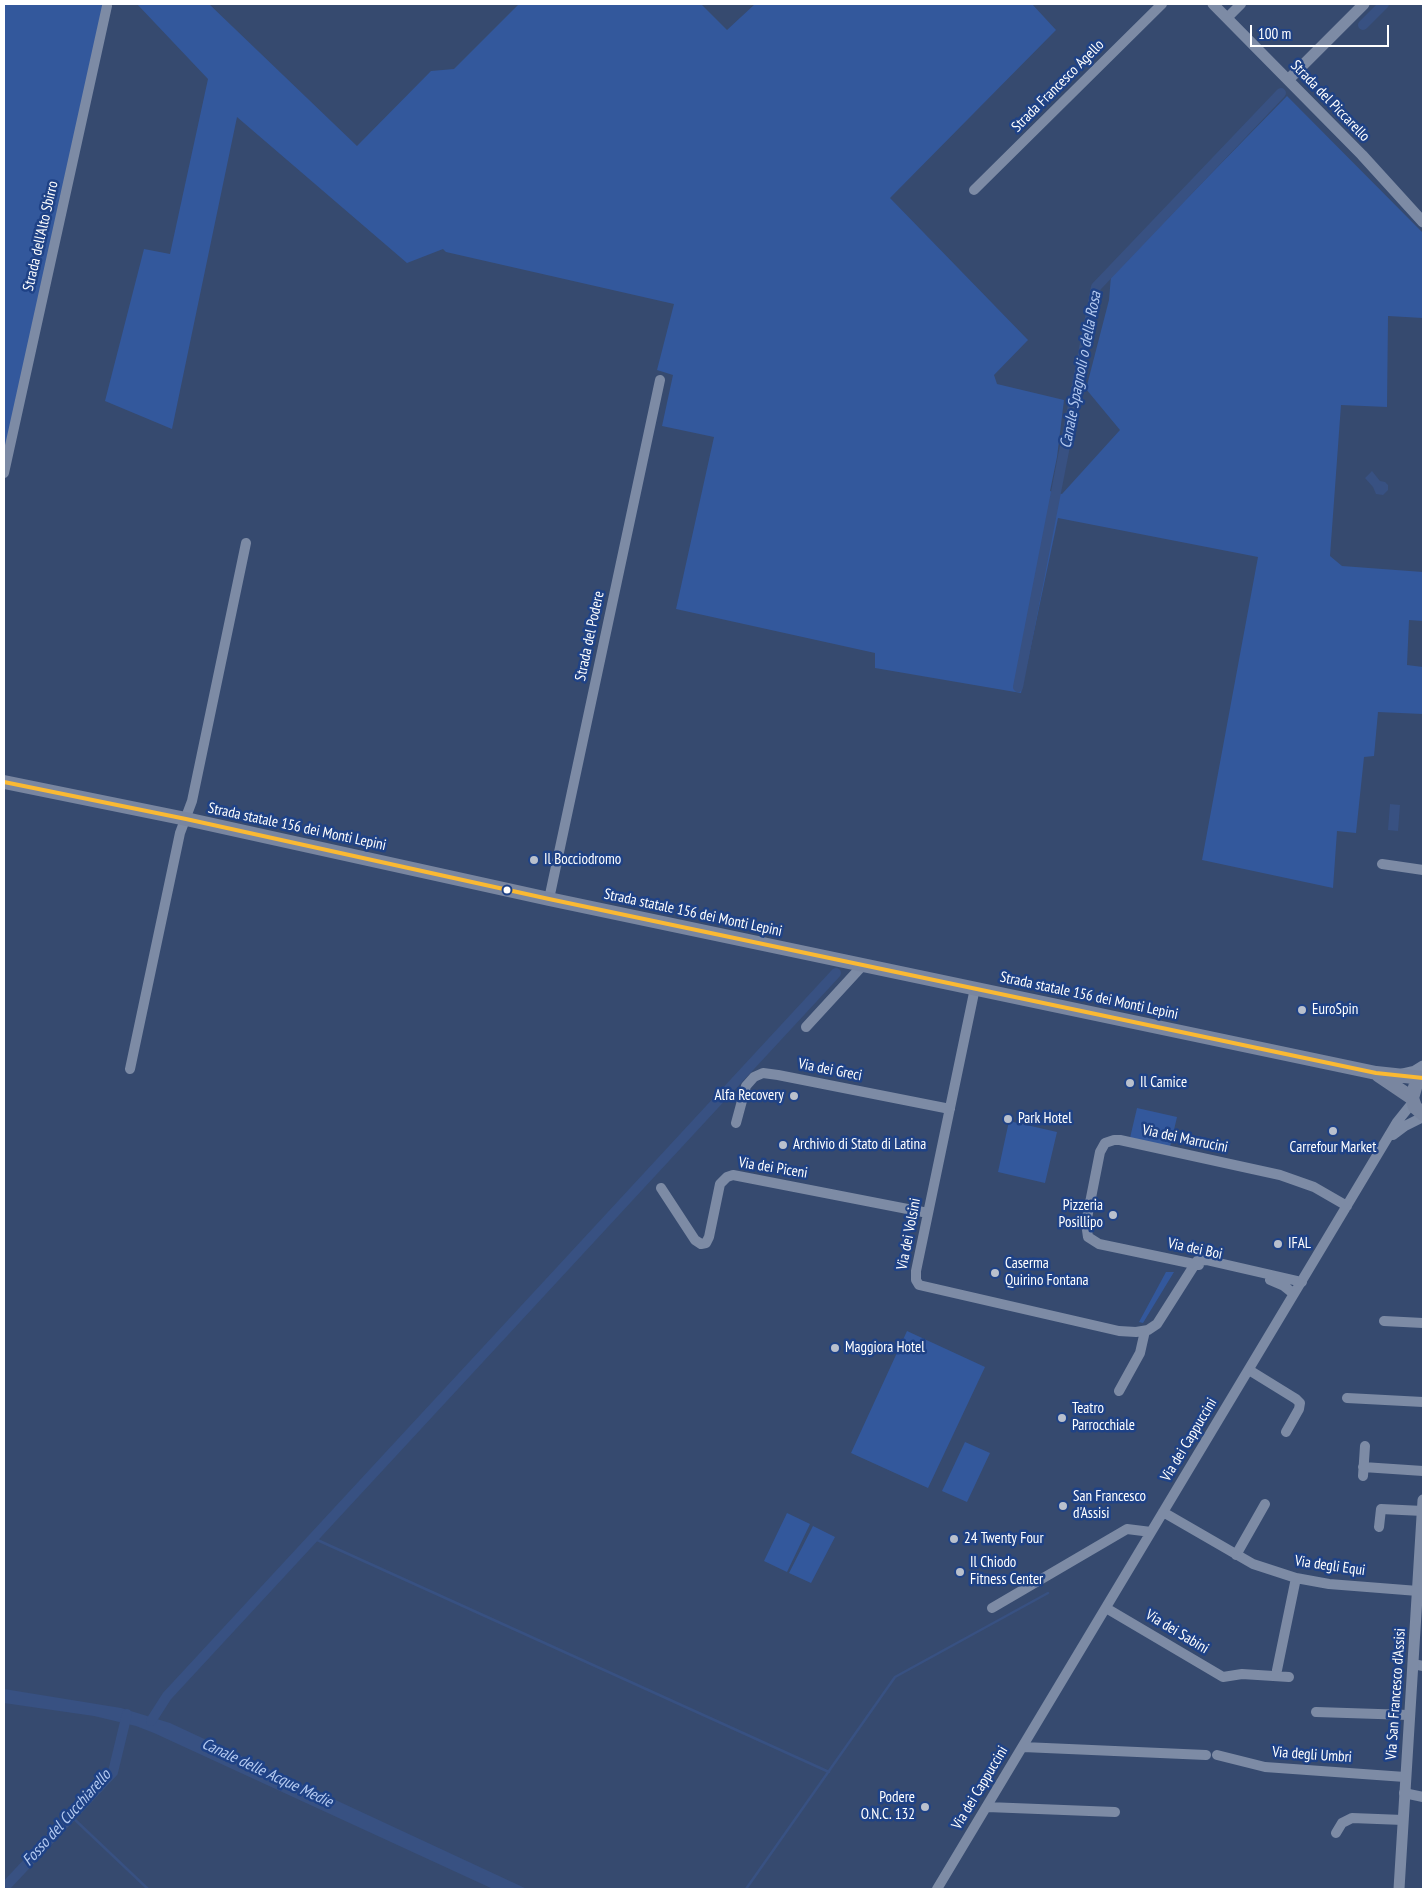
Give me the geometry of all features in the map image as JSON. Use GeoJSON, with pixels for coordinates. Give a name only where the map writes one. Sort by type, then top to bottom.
{"type":"FeatureCollection","features":[{"type":"Feature","properties":{"kind":"main road","name":"Strada statale 156 dei Monti Lepini"},"geometry":{"type":"LineString","coordinates":[[4,782],[186,819],[549,899],[1376,1073],[1423,1078]]}},
{"type":"Feature","properties":{"kind":"main road","name":"Strada statale 156 dei Monti Lepini"},"geometry":{"type":"LineString","coordinates":[[1376,1073],[1412,1100],[1415,1108],[1423,1116]]}},
{"type":"Feature","properties":{"kind":"main road","name":"Strada statale 156 dei Monti Lepini"},"geometry":{"type":"LineString","coordinates":[[1412,1100],[1416,1084],[1423,1078]]}},
{"type":"Feature","properties":{"kind":"street","name":"Strada Francesco Agello"},"geometry":{"type":"LineString","coordinates":[[974,190],[1162,4]]}},
{"type":"Feature","properties":{"kind":"street","name":"Strada del Piccarello"},"geometry":{"type":"LineString","coordinates":[[1213,4],[1289,79],[1423,222]]}},
{"type":"Feature","properties":{"kind":"street"},"geometry":{"type":"LineString","coordinates":[[1227,18],[1241,4]]}},
{"type":"Feature","properties":{"kind":"street"},"geometry":{"type":"LineString","coordinates":[[1289,79],[1364,4]]}},
{"type":"Feature","properties":{"kind":"street","name":"Strada dell'Alto Sbirro"},"geometry":{"type":"LineString","coordinates":[[4,473],[107,6]]}},
{"type":"Feature","properties":{"kind":"street","name":"Strada del Podere"},"geometry":{"type":"LineString","coordinates":[[549,899],[660,380]]}},
{"type":"Feature","properties":{"kind":"street"},"geometry":{"type":"LineString","coordinates":[[130,1069],[180,833],[192,801],[246,543]]}},
{"type":"Feature","properties":{"kind":"street"},"geometry":{"type":"LineString","coordinates":[[1382,864],[1423,870]]}},
{"type":"Feature","properties":{"kind":"street"},"geometry":{"type":"LineString","coordinates":[[806,1027],[863,965]]}},
{"type":"Feature","properties":{"kind":"street","name":"Via dei Volsini"},"geometry":{"type":"LineString","coordinates":[[975,988],[916,1276],[919,1285],[1119,1331],[1145,1331]]}},
{"type":"Feature","properties":{"kind":"street"},"geometry":{"type":"LineString","coordinates":[[1395,1076],[1412,1072],[1423,1066]]}},
{"type":"Feature","properties":{"kind":"street","name":"Via dei Greci"},"geometry":{"type":"LineString","coordinates":[[736,1123],[746,1086],[754,1077],[763,1073],[950,1109]]}},
{"type":"Feature","properties":{"kind":"street","name":"Via dei Cappuccini"},"geometry":{"type":"LineString","coordinates":[[937,1889],[1150,1532],[1412,1100]]}},
{"type":"Feature","properties":{"kind":"street","name":"Via dei Cappuccini"},"geometry":{"type":"LineString","coordinates":[[1390,1137],[1423,1116]]}},
{"type":"Feature","properties":{"kind":"street","name":"Via dei Marrucini"},"geometry":{"type":"LineString","coordinates":[[1088,1237],[1086,1223],[1100,1152],[1105,1143],[1114,1140],[1287,1176],[1314,1187],[1347,1206]]}},
{"type":"Feature","properties":{"kind":"street","name":"Via dei Piceni"},"geometry":{"type":"LineString","coordinates":[[661,1188],[695,1240],[701,1244],[706,1243],[709,1237],[720,1184],[727,1177],[733,1175],[928,1213]]}},
{"type":"Feature","properties":{"kind":"street","name":"Via dei Boi"},"geometry":{"type":"LineString","coordinates":[[1088,1237],[1099,1244],[1302,1282]]}},
{"type":"Feature","properties":{"kind":"street"},"geometry":{"type":"LineString","coordinates":[[1119,1391],[1140,1353],[1145,1331],[1157,1324],[1197,1262]]}},
{"type":"Feature","properties":{"kind":"street","name":"Via dei Boi"},"geometry":{"type":"LineString","coordinates":[[1197,1262],[1278,1282],[1294,1294]]}},
{"type":"Feature","properties":{"kind":"street"},"geometry":{"type":"LineString","coordinates":[[1384,1321],[1423,1323]]}},
{"type":"Feature","properties":{"kind":"street"},"geometry":{"type":"LineString","coordinates":[[1249,1370],[1300,1403],[1299,1409],[1286,1432]]}},
{"type":"Feature","properties":{"kind":"street"},"geometry":{"type":"LineString","coordinates":[[1347,1398],[1423,1402]]}},
{"type":"Feature","properties":{"kind":"street"},"geometry":{"type":"LineString","coordinates":[[1365,1446],[1363,1471],[1423,1471]]}},
{"type":"Feature","properties":{"kind":"street","name":"Via San Francesco d'Assisi"},"geometry":{"type":"LineString","coordinates":[[1399,1889],[1409,1715],[1418,1665],[1423,1500]]}},
{"type":"Feature","properties":{"kind":"street"},"geometry":{"type":"LineString","coordinates":[[1236,1555],[1265,1504]]}},
{"type":"Feature","properties":{"kind":"street"},"geometry":{"type":"LineString","coordinates":[[1379,1527],[1381,1509],[1423,1511]]}},
{"type":"Feature","properties":{"kind":"street","name":"Via degli Equi"},"geometry":{"type":"LineString","coordinates":[[1163,1512],[1253,1564],[1296,1578],[1329,1584],[1420,1588]]}},
{"type":"Feature","properties":{"kind":"street"},"geometry":{"type":"LineString","coordinates":[[992,1608],[1127,1529],[1150,1532]]}},
{"type":"Feature","properties":{"kind":"street"},"geometry":{"type":"LineString","coordinates":[[1277,1670],[1296,1578]]}},
{"type":"Feature","properties":{"kind":"street","name":"Via dei Sabini"},"geometry":{"type":"LineString","coordinates":[[1106,1608],[1223,1677],[1242,1674],[1289,1677]]}},
{"type":"Feature","properties":{"kind":"street"},"geometry":{"type":"LineString","coordinates":[[1316,1712],[1409,1715]]}},
{"type":"Feature","properties":{"kind":"street"},"geometry":{"type":"LineString","coordinates":[[1023,1747],[1206,1755]]}},
{"type":"Feature","properties":{"kind":"street","name":"Via degli Umbri"},"geometry":{"type":"LineString","coordinates":[[1217,1755],[1265,1767],[1406,1776]]}},
{"type":"Feature","properties":{"kind":"street"},"geometry":{"type":"LineString","coordinates":[[1404,1793],[1423,1797]]}},
{"type":"Feature","properties":{"kind":"street"},"geometry":{"type":"LineString","coordinates":[[987,1807],[1115,1812]]}},
{"type":"Feature","properties":{"kind":"street"},"geometry":{"type":"LineString","coordinates":[[1336,1833],[1342,1823],[1352,1818],[1403,1820]]}},
{"type":"Feature","properties":{"kind":"shaded area"},"geometry":{"type":"Polygon","coordinates":[[[4,4],[106,4],[4,454],[4,4]]]}},
{"type":"Feature","properties":{"kind":"shaded area"},"geometry":{"type":"Polygon","coordinates":[[[137,4],[209,4],[357,146],[431,71],[454,69],[519,4],[701,4],[727,30],[755,4],[1032,4],[1056,30],[890,198],[1028,340],[994,375],[997,384],[1064,400],[1057,457],[1050,491],[1062,494],[1120,430],[1086,389],[1109,300],[1111,276],[1287,96],[1423,233],[1423,318],[1388,316],[1387,407],[1341,405],[1330,556],[1342,566],[1423,572],[1423,621],[1409,620],[1407,665],[1423,667],[1423,714],[1378,712],[1374,756],[1364,757],[1356,833],[1337,831],[1333,888],[1202,860],[1258,557],[1058,518],[1021,693],[875,668],[875,653],[676,609],[714,437],[662,426],[673,375],[657,370],[674,304],[446,252],[443,249],[407,263],[237,117],[172,429],[105,401],[144,249],[170,254],[208,79],[137,4]]]}},
{"type":"Feature","properties":{"kind":"shaded area"},"geometry":{"type":"Polygon","coordinates":[[[1137,1108],[1177,1117],[1170,1147],[1130,1138],[1137,1108]]]}},
{"type":"Feature","properties":{"kind":"shaded area"},"geometry":{"type":"Polygon","coordinates":[[[1009,1121],[1057,1132],[1045,1183],[998,1172],[1009,1121]]]}},
{"type":"Feature","properties":{"kind":"shaded area"},"geometry":{"type":"Polygon","coordinates":[[[1166,1272],[1174,1272],[1143,1323],[1139,1322],[1166,1272]]]}},
{"type":"Feature","properties":{"kind":"shaded area"},"geometry":{"type":"Polygon","coordinates":[[[907,1331],[985,1367],[928,1488],[851,1453],[907,1331]]]}},
{"type":"Feature","properties":{"kind":"shaded area"},"geometry":{"type":"Polygon","coordinates":[[[965,1442],[990,1453],[967,1502],[942,1491],[965,1442]]]}},
{"type":"Feature","properties":{"kind":"shaded area"},"geometry":{"type":"Polygon","coordinates":[[[787,1513],[810,1524],[787,1572],[764,1561],[787,1513]]]}},
{"type":"Feature","properties":{"kind":"shaded area"},"geometry":{"type":"Polygon","coordinates":[[[813,1526],[835,1537],[811,1583],[789,1573],[813,1526]]]}},
{"type":"Feature","properties":{"kind":"water"},"geometry":{"type":"Polygon","coordinates":[[[1372,471],[1380,481],[1388,485],[1388,490],[1383,495],[1376,494],[1365,478],[1372,471]]]}},
{"type":"Feature","properties":{"kind":"water"},"geometry":{"type":"Polygon","coordinates":[[[1390,804],[1400,805],[1398,831],[1388,830],[1390,804]]]}},
{"type":"Feature","properties":{"kind":"water","name":"Canale delle Acque Medie"},"geometry":{"type":"Polygon","coordinates":[[[4,1689],[121,1708],[170,1723],[527,1889],[493,1889],[136,1726],[94,1716],[4,1703],[4,1689]]]}},
{"type":"Feature","properties":{"kind":"waterway","name":"Canale Spagnoli o della Rosa"},"geometry":{"type":"LineString","coordinates":[[1363,25],[1384,4]]}},
{"type":"Feature","properties":{"kind":"waterway","name":"Canale Spagnoli o della Rosa"},"geometry":{"type":"LineString","coordinates":[[1018,687],[1096,287],[1281,93]]}},
{"type":"Feature","properties":{"kind":"waterway"},"geometry":{"type":"LineString","coordinates":[[151,1721],[167,1696],[836,973]]}},
{"type":"Feature","properties":{"kind":"waterway"},"geometry":{"type":"LineString","coordinates":[[313,1538],[829,1772]]}},
{"type":"Feature","properties":{"kind":"waterway"},"geometry":{"type":"LineString","coordinates":[[746,1889],[895,1677],[1048,1593]]}},
{"type":"Feature","properties":{"kind":"waterway","name":"Fosso del Cucchiarello"},"geometry":{"type":"LineString","coordinates":[[4,1888],[113,1772],[127,1714]]}},
{"type":"Feature","properties":{"kind":"waterway"},"geometry":{"type":"LineString","coordinates":[[71,1816],[148,1889]]}},
{"type":"Feature","properties":{"kind":"transit line"},"geometry":{"type":"LineString","coordinates":[[4,782],[186,819],[549,899],[1376,1073],[1423,1078]]}},
{"type":"Feature","properties":{"kind":"place","name":"Il Bocciodromo"},"geometry":{"type":"Point","coordinates":[534,860]}},
{"type":"Feature","properties":{"kind":"place","name":"EuroSpin"},"geometry":{"type":"Point","coordinates":[1302,1010]}},
{"type":"Feature","properties":{"kind":"place","name":"Il Camice"},"geometry":{"type":"Point","coordinates":[1130,1083]}},
{"type":"Feature","properties":{"kind":"place","name":"Alfa Recovery"},"geometry":{"type":"Point","coordinates":[794,1096]}},
{"type":"Feature","properties":{"kind":"place","name":"Park Hotel"},"geometry":{"type":"Point","coordinates":[1008,1119]}},
{"type":"Feature","properties":{"kind":"place","name":"Carrefour Market"},"geometry":{"type":"Point","coordinates":[1333,1131]}},
{"type":"Feature","properties":{"kind":"place","name":"Archivio di Stato di Latina"},"geometry":{"type":"Point","coordinates":[783,1145]}},
{"type":"Feature","properties":{"kind":"place","name":"Pizzeria Posillipo"},"geometry":{"type":"Point","coordinates":[1113,1215]}},
{"type":"Feature","properties":{"kind":"place","name":"IFAL"},"geometry":{"type":"Point","coordinates":[1278,1244]}},
{"type":"Feature","properties":{"kind":"place","name":"Caserma Quirino Fontana"},"geometry":{"type":"Point","coordinates":[995,1273]}},
{"type":"Feature","properties":{"kind":"place","name":"Maggiora Hotel"},"geometry":{"type":"Point","coordinates":[835,1348]}},
{"type":"Feature","properties":{"kind":"place","name":"Teatro Parrocchiale"},"geometry":{"type":"Point","coordinates":[1062,1418]}},
{"type":"Feature","properties":{"kind":"place","name":"San Francesco d'Assisi"},"geometry":{"type":"Point","coordinates":[1063,1506]}},
{"type":"Feature","properties":{"kind":"place","name":"24 Twenty Four"},"geometry":{"type":"Point","coordinates":[954,1539]}},
{"type":"Feature","properties":{"kind":"place","name":"Il Chiodo Fitness Center"},"geometry":{"type":"Point","coordinates":[960,1572]}},
{"type":"Feature","properties":{"kind":"place","name":"Podere O.N.C. 132"},"geometry":{"type":"Point","coordinates":[925,1807]}}]}
